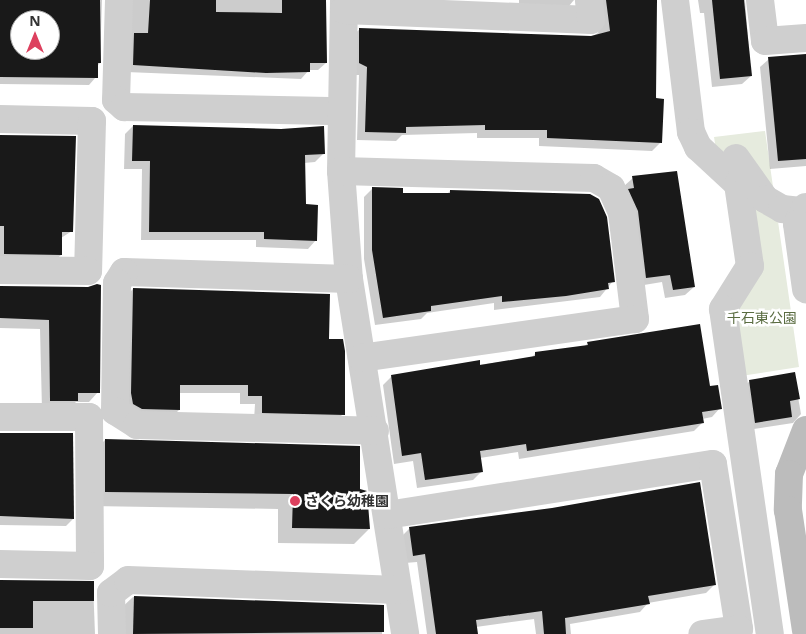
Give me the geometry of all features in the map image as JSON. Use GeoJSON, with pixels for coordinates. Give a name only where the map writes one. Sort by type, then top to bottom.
{"type":"FeatureCollection","features":[{"type":"Feature","properties":{"kind":"street"},"geometry":{"type":"LineString","coordinates":[[118,0],[116,100],[124,107],[342,111]]}},
{"type":"Feature","properties":{"kind":"street"},"geometry":{"type":"LineString","coordinates":[[405,634],[375,431],[349,279],[341,171],[344,5],[591,20],[589,0]]}},
{"type":"Feature","properties":{"kind":"street"},"geometry":{"type":"LineString","coordinates":[[675,0],[691,132],[695,142],[738,184],[750,266],[723,309],[770,634]]}},
{"type":"Feature","properties":{"kind":"street"},"geometry":{"type":"LineString","coordinates":[[760,0],[765,41],[806,38]]}},
{"type":"Feature","properties":{"kind":"street"},"geometry":{"type":"LineString","coordinates":[[0,119],[92,121],[88,271],[0,270]]}},
{"type":"Feature","properties":{"kind":"street"},"geometry":{"type":"LineString","coordinates":[[695,142],[722,150],[741,160],[765,199],[782,209],[804,209],[797,224],[806,289]]}},
{"type":"Feature","properties":{"kind":"street"},"geometry":{"type":"LineString","coordinates":[[341,171],[594,178],[611,188],[622,213],[635,319],[362,358]]}},
{"type":"Feature","properties":{"kind":"street"},"geometry":{"type":"LineString","coordinates":[[349,279],[124,272],[116,283],[114,411],[137,425],[375,431]]}},
{"type":"Feature","properties":{"kind":"street"},"geometry":{"type":"LineString","coordinates":[[0,417],[89,417],[90,566],[0,564]]}},
{"type":"Feature","properties":{"kind":"street"},"geometry":{"type":"LineString","coordinates":[[806,430],[789,474],[798,519],[806,630]]}},
{"type":"Feature","properties":{"kind":"street"},"geometry":{"type":"LineString","coordinates":[[386,515],[713,464],[740,632],[702,634]]}},
{"type":"Feature","properties":{"kind":"street"},"geometry":{"type":"LineString","coordinates":[[112,634],[111,592],[128,580],[398,590]]}},
{"type":"Feature","properties":{"kind":"green space","name":"千石東公園"},"geometry":{"type":"Polygon","coordinates":[[[765,131],[799,367],[741,376],[731,311],[757,267],[717,156],[714,137],[765,131]]]}},
{"type":"Feature","properties":{"kind":"building"},"geometry":{"type":"Polygon","coordinates":[[[0,0],[100,0],[101,63],[98,63],[98,78],[0,77],[0,0]]]}},
{"type":"Feature","properties":{"kind":"building"},"geometry":{"type":"Polygon","coordinates":[[[150,0],[216,0],[216,12],[282,13],[282,0],[326,0],[327,63],[310,63],[310,72],[266,73],[133,65],[134,33],[148,33],[150,0]]]}},
{"type":"Feature","properties":{"kind":"building"},"geometry":{"type":"Polygon","coordinates":[[[606,0],[657,0],[656,98],[664,99],[662,143],[547,138],[547,130],[485,130],[485,125],[406,127],[406,133],[365,132],[367,67],[359,63],[359,28],[591,36],[610,31],[606,0]]]}},
{"type":"Feature","properties":{"kind":"building"},"geometry":{"type":"Polygon","coordinates":[[[712,0],[744,0],[752,76],[720,79],[712,0]]]}},
{"type":"Feature","properties":{"kind":"building"},"geometry":{"type":"Polygon","coordinates":[[[806,54],[806,159],[778,161],[768,57],[806,54]]]}},
{"type":"Feature","properties":{"kind":"building"},"geometry":{"type":"Polygon","coordinates":[[[133,125],[281,129],[324,126],[325,154],[305,155],[306,204],[318,205],[317,241],[264,239],[264,232],[149,232],[150,161],[132,161],[133,125]]]}},
{"type":"Feature","properties":{"kind":"building"},"geometry":{"type":"Polygon","coordinates":[[[0,135],[76,136],[73,232],[62,232],[62,255],[4,254],[4,226],[0,226],[0,135]]]}},
{"type":"Feature","properties":{"kind":"building"},"geometry":{"type":"Polygon","coordinates":[[[677,171],[695,287],[673,290],[670,275],[646,278],[638,211],[628,189],[634,188],[632,176],[677,171]]]}},
{"type":"Feature","properties":{"kind":"building"},"geometry":{"type":"Polygon","coordinates":[[[372,187],[403,188],[403,193],[450,193],[450,190],[590,194],[599,199],[607,217],[615,282],[608,283],[609,289],[566,296],[502,302],[502,296],[431,306],[431,311],[383,318],[372,250],[372,187]]]}},
{"type":"Feature","properties":{"kind":"building"},"geometry":{"type":"Polygon","coordinates":[[[97,284],[101,285],[100,393],[78,393],[78,401],[50,401],[49,320],[0,318],[0,286],[88,287],[97,284]]]}},
{"type":"Feature","properties":{"kind":"building"},"geometry":{"type":"Polygon","coordinates":[[[133,288],[330,294],[329,339],[343,339],[345,351],[345,415],[262,413],[262,396],[248,396],[248,385],[180,385],[180,410],[142,409],[133,404],[131,393],[133,288]]]}},
{"type":"Feature","properties":{"kind":"building"},"geometry":{"type":"Polygon","coordinates":[[[700,324],[710,386],[718,385],[722,409],[702,412],[704,423],[527,451],[526,444],[480,451],[483,472],[425,480],[421,453],[402,456],[391,375],[480,360],[480,365],[535,356],[535,352],[588,345],[587,342],[700,324]]]}},
{"type":"Feature","properties":{"kind":"building"},"geometry":{"type":"Polygon","coordinates":[[[795,372],[800,399],[790,401],[792,417],[755,423],[749,380],[795,372]]]}},
{"type":"Feature","properties":{"kind":"building"},"geometry":{"type":"Polygon","coordinates":[[[0,433],[73,433],[74,519],[0,516],[0,433]]]}},
{"type":"Feature","properties":{"kind":"building"},"geometry":{"type":"Polygon","coordinates":[[[105,439],[360,446],[360,489],[367,491],[370,529],[292,528],[293,494],[105,492],[105,439]]]}},
{"type":"Feature","properties":{"kind":"building"},"geometry":{"type":"Polygon","coordinates":[[[700,482],[716,585],[648,596],[650,604],[565,618],[566,634],[544,634],[542,611],[476,620],[478,634],[436,634],[425,554],[413,556],[409,527],[552,508],[700,482]]]}},
{"type":"Feature","properties":{"kind":"building"},"geometry":{"type":"Polygon","coordinates":[[[0,580],[94,581],[94,601],[33,601],[33,628],[0,628],[0,580]]]}},
{"type":"Feature","properties":{"kind":"building"},"geometry":{"type":"Polygon","coordinates":[[[134,596],[384,605],[384,632],[133,634],[134,596]]]}},
{"type":"Feature","properties":{"kind":"place","name":"さくら幼稚園"},"geometry":{"type":"Point","coordinates":[295,501]}}]}
